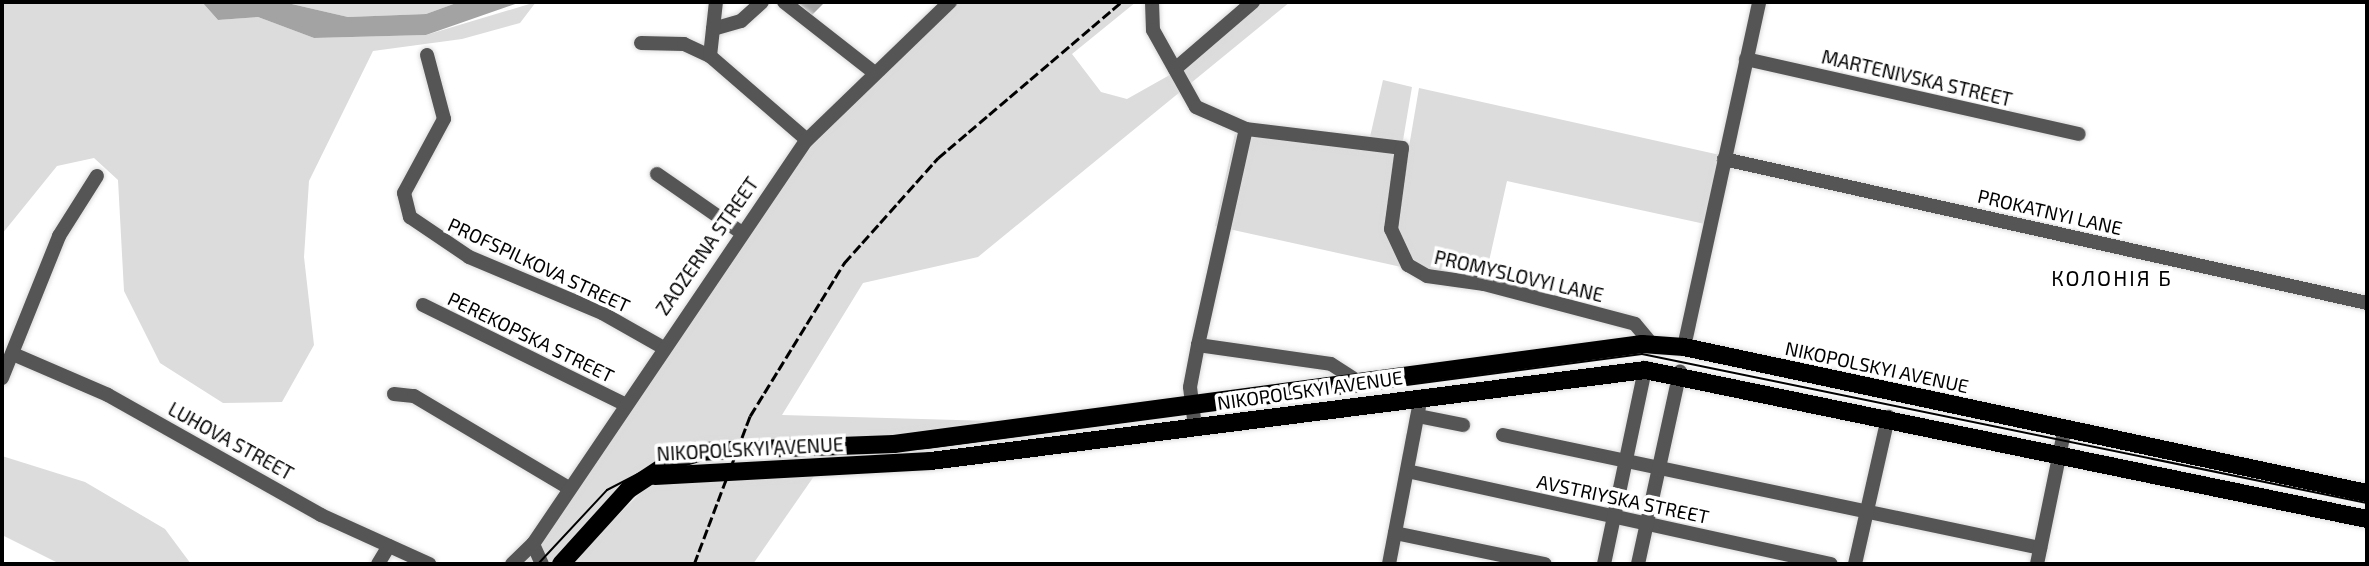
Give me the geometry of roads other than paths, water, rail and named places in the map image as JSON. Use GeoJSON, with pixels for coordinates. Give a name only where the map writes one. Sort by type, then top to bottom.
{"type":"FeatureCollection","features":[{"type":"Feature","properties":{"kind":"main road","name":"NIKOPOLSKYI AVENUE"},"geometry":{"type":"LineString","coordinates":[[648,477],[704,451],[894,444],[1652,344],[1684,347],[2367,493]]}},
{"type":"Feature","properties":{"kind":"main road","name":"NIKOPOLSKYI AVENUE"},"geometry":{"type":"LineString","coordinates":[[648,477],[930,461],[1645,370],[1679,372],[2367,519]]}},
{"type":"Feature","properties":{"kind":"main road"},"geometry":{"type":"LineString","coordinates":[[1421,397],[1426,373]]}},
{"type":"Feature","properties":{"kind":"main road"},"geometry":{"type":"LineString","coordinates":[[561,564],[603,512],[648,477]]}},
{"type":"Feature","properties":{"kind":"street"},"geometry":{"type":"LineString","coordinates":[[710,56],[716,2]]}},
{"type":"Feature","properties":{"kind":"street"},"geometry":{"type":"LineString","coordinates":[[713,29],[741,20],[762,2]]}},
{"type":"Feature","properties":{"kind":"street"},"geometry":{"type":"LineString","coordinates":[[784,2],[872,71]]}},
{"type":"Feature","properties":{"kind":"street","name":"ZAOZERNA STREET"},"geometry":{"type":"LineString","coordinates":[[512,564],[533,544],[622,403],[807,140],[872,71],[950,2]]}},
{"type":"Feature","properties":{"kind":"street"},"geometry":{"type":"LineString","coordinates":[[1152,2],[1153,30],[1196,107],[1246,129],[1198,345],[1192,404],[1195,427]]}},
{"type":"Feature","properties":{"kind":"street"},"geometry":{"type":"LineString","coordinates":[[1175,69],[1253,2]]}},
{"type":"Feature","properties":{"kind":"street"},"geometry":{"type":"LineString","coordinates":[[1684,347],[1759,2]]}},
{"type":"Feature","properties":{"kind":"street"},"geometry":{"type":"LineString","coordinates":[[641,43],[684,44],[710,56],[807,140]]}},
{"type":"Feature","properties":{"kind":"street","name":"PROFSPILKOVA STREET"},"geometry":{"type":"LineString","coordinates":[[427,55],[444,119],[404,193],[411,217],[469,257],[602,313],[662,347]]}},
{"type":"Feature","properties":{"kind":"street","name":"MARTENIVSKA STREET"},"geometry":{"type":"LineString","coordinates":[[1746,59],[2079,134]]}},
{"type":"Feature","properties":{"kind":"street","name":"PROMYSLOVYI LANE"},"geometry":{"type":"LineString","coordinates":[[1246,129],[1402,148],[1391,229],[1408,265],[1427,276],[1485,284],[1635,324],[1652,344]]}},
{"type":"Feature","properties":{"kind":"street","name":"PROKATNYI LANE"},"geometry":{"type":"LineString","coordinates":[[1724,159],[2367,303]]}},
{"type":"Feature","properties":{"kind":"street"},"geometry":{"type":"LineString","coordinates":[[656,174],[742,233]]}},
{"type":"Feature","properties":{"kind":"street"},"geometry":{"type":"LineString","coordinates":[[2,378],[60,236],[97,176]]}},
{"type":"Feature","properties":{"kind":"street","name":"PEREKOPSKA STREET"},"geometry":{"type":"LineString","coordinates":[[423,305],[622,403]]}},
{"type":"Feature","properties":{"kind":"street"},"geometry":{"type":"LineString","coordinates":[[1198,345],[1331,364],[1359,382]]}},
{"type":"Feature","properties":{"kind":"street","name":"LUHOVA STREET"},"geometry":{"type":"LineString","coordinates":[[13,354],[108,396],[321,515],[429,564]]}},
{"type":"Feature","properties":{"kind":"street"},"geometry":{"type":"LineString","coordinates":[[1604,564],[1645,370]]}},
{"type":"Feature","properties":{"kind":"street"},"geometry":{"type":"LineString","coordinates":[[1639,564],[1679,372]]}},
{"type":"Feature","properties":{"kind":"street"},"geometry":{"type":"LineString","coordinates":[[394,394],[425,402],[569,488]]}},
{"type":"Feature","properties":{"kind":"street"},"geometry":{"type":"LineString","coordinates":[[1390,564],[1421,397]]}},
{"type":"Feature","properties":{"kind":"street"},"geometry":{"type":"LineString","coordinates":[[1418,416],[1462,425]]}},
{"type":"Feature","properties":{"kind":"street"},"geometry":{"type":"LineString","coordinates":[[1855,564],[1888,417]]}},
{"type":"Feature","properties":{"kind":"street"},"geometry":{"type":"LineString","coordinates":[[2037,564],[2065,428]]}},
{"type":"Feature","properties":{"kind":"street"},"geometry":{"type":"LineString","coordinates":[[1503,435],[1866,514],[2040,548]]}},
{"type":"Feature","properties":{"kind":"street","name":"AVSTRIYSKA STREET"},"geometry":{"type":"LineString","coordinates":[[1407,471],[1831,564]]}},
{"type":"Feature","properties":{"kind":"street"},"geometry":{"type":"LineString","coordinates":[[1395,533],[1545,564]]}},
{"type":"Feature","properties":{"kind":"street"},"geometry":{"type":"LineString","coordinates":[[533,544],[542,564]]}},
{"type":"Feature","properties":{"kind":"street"},"geometry":{"type":"LineString","coordinates":[[378,564],[389,546]]}},
{"type":"Feature","properties":{"kind":"tram line"},"geometry":{"type":"LineString","coordinates":[[538,564],[607,490],[661,462],[927,448],[1642,354],[2367,503]]}},
{"type":"Feature","properties":{"kind":"railway"},"geometry":{"type":"LineString","coordinates":[[694,564],[750,416],[844,263],[938,158],[1121,2]]}},
{"type":"Feature","properties":{"kind":"district","name":"КОЛОНІЯ Б"},"geometry":{"type":"Point","coordinates":[2112,278]}}]}
